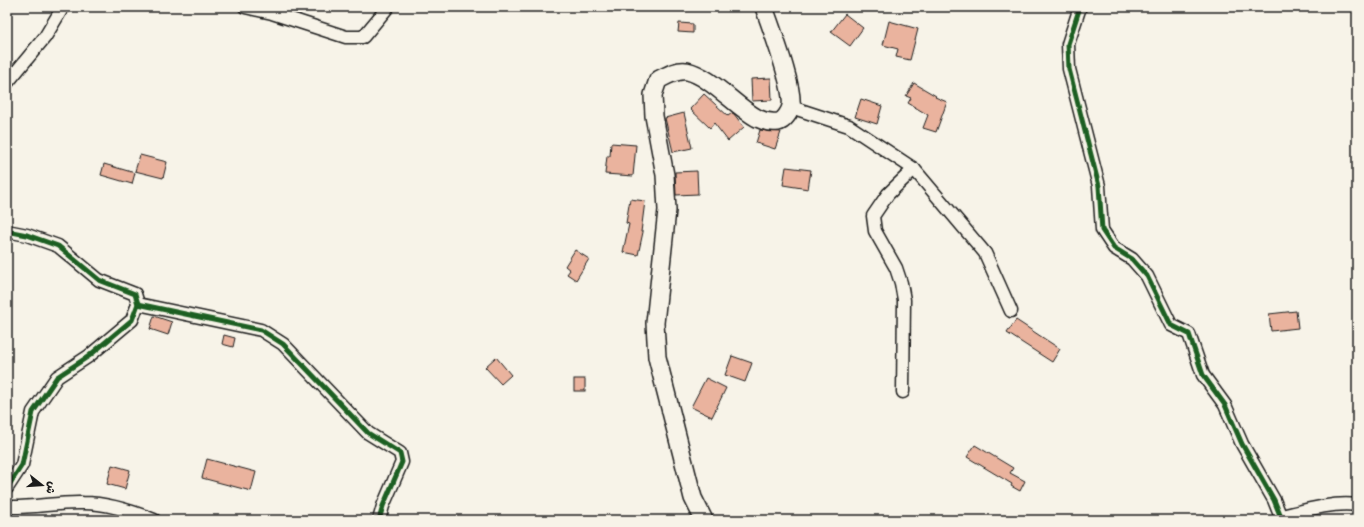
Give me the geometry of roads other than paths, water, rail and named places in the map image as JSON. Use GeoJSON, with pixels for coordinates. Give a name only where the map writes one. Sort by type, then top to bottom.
{"type":"FeatureCollection","features":[{"type":"Feature","properties":{"kind":"main road"},"geometry":{"type":"LineString","coordinates":[[704,520],[693,498],[657,357],[655,323],[667,210],[665,175],[654,116],[653,95],[658,80],[671,73],[685,70],[699,76],[758,118],[772,122],[780,121],[786,116],[791,106],[788,82],[764,7]]}},
{"type":"Feature","properties":{"kind":"street"},"geometry":{"type":"LineString","coordinates":[[7,83],[45,37],[63,7]]}},
{"type":"Feature","properties":{"kind":"street"},"geometry":{"type":"LineString","coordinates":[[245,7],[279,15],[346,37],[363,37],[388,7]]}},
{"type":"Feature","properties":{"kind":"street"},"geometry":{"type":"LineString","coordinates":[[1080,7],[1068,44],[1069,69],[1099,186],[1102,230],[1114,248],[1132,259],[1147,276],[1171,325],[1189,334],[1203,375],[1225,405],[1242,444],[1274,500],[1282,518],[1308,509],[1346,504],[1357,505]]}},
{"type":"Feature","properties":{"kind":"street"},"geometry":{"type":"LineString","coordinates":[[791,106],[849,126],[914,169],[985,254],[1011,311]]}},
{"type":"Feature","properties":{"kind":"street"},"geometry":{"type":"LineString","coordinates":[[903,392],[904,300],[901,283],[896,268],[875,231],[873,216],[888,194],[914,169]]}},
{"type":"Feature","properties":{"kind":"street"},"geometry":{"type":"LineString","coordinates":[[7,231],[28,235],[58,246],[99,280],[135,294],[138,304],[132,320],[90,356],[57,377],[33,412],[22,465],[7,488]]}},
{"type":"Feature","properties":{"kind":"street"},"geometry":{"type":"LineString","coordinates":[[138,304],[260,330],[283,344],[368,433],[400,453],[402,462],[383,506],[379,520]]}},
{"type":"Feature","properties":{"kind":"street"},"geometry":{"type":"LineString","coordinates":[[7,507],[83,503],[107,505],[132,511],[154,520]]}}]}
